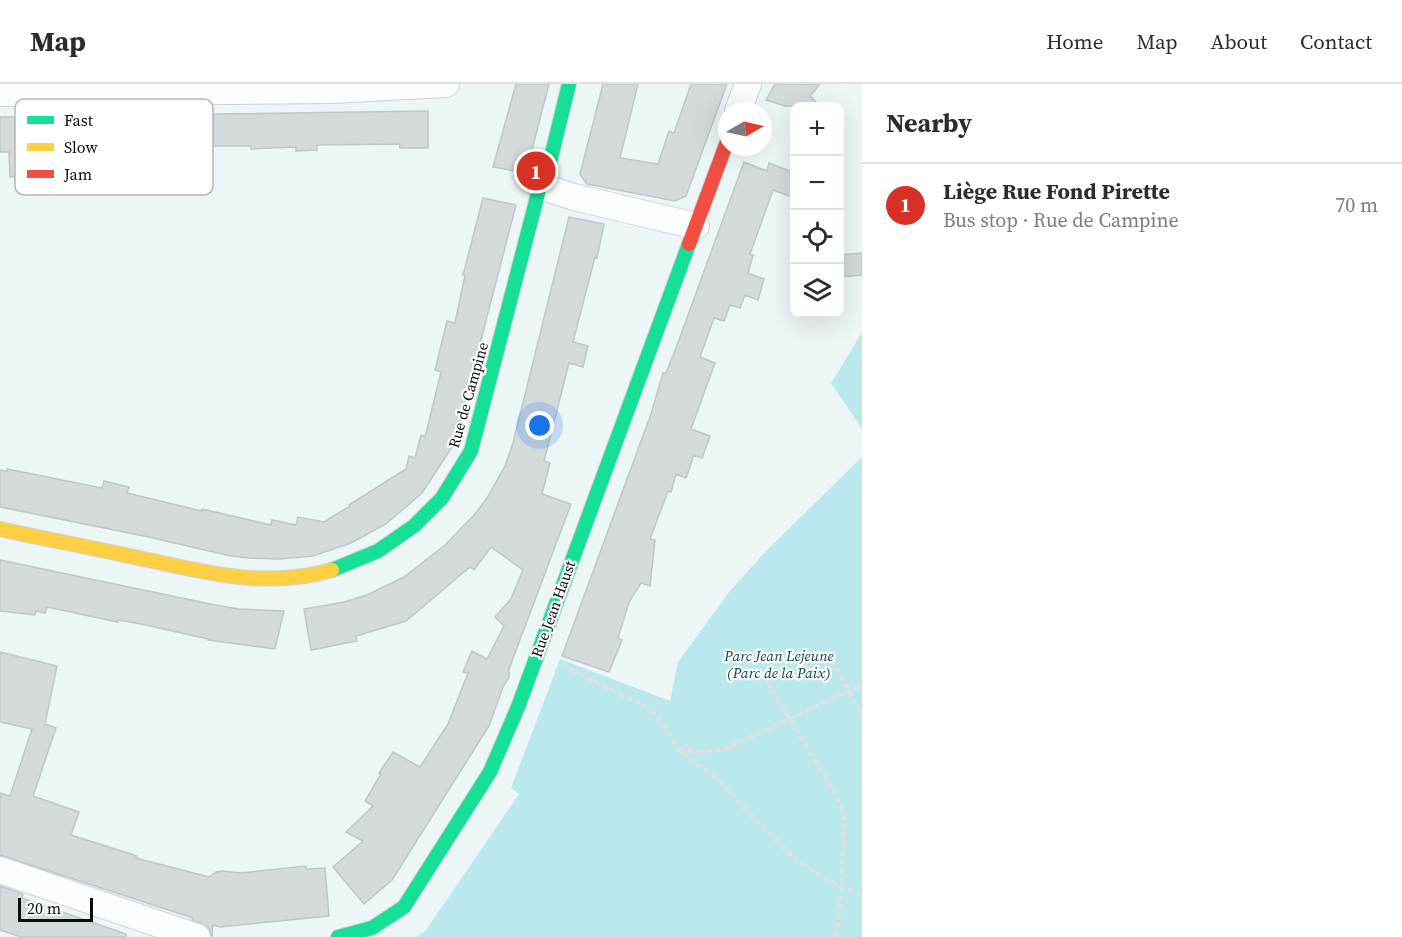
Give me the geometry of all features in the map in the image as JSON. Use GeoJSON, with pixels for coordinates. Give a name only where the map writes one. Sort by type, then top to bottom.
{"type":"FeatureCollection","features":[{"type":"Feature","properties":{"kind":"street"},"geometry":{"type":"LineString","coordinates":[[0,93],[333,90],[446,84]]}},
{"type":"Feature","properties":{"kind":"street","name":"Rue de Campine"},"geometry":{"type":"LineString","coordinates":[[0,530],[212,575],[275,580],[332,571],[369,556],[413,527],[431,511],[450,487],[471,452],[540,186],[547,174],[569,84]]}},
{"type":"Feature","properties":{"kind":"street"},"geometry":{"type":"LineString","coordinates":[[741,102],[748,84]]}},
{"type":"Feature","properties":{"kind":"street","name":"Rue Jean Haust"},"geometry":{"type":"LineString","coordinates":[[338,937],[372,928],[404,907],[490,772],[518,707],[722,156]]}},
{"type":"Feature","properties":{"kind":"street"},"geometry":{"type":"LineString","coordinates":[[540,186],[574,197],[696,226]]}},
{"type":"Feature","properties":{"kind":"street"},"geometry":{"type":"LineString","coordinates":[[0,870],[197,937]]}},
{"type":"Feature","properties":{"kind":"path"},"geometry":{"type":"LineString","coordinates":[[827,652],[862,715]]}},
{"type":"Feature","properties":{"kind":"path"},"geometry":{"type":"LineString","coordinates":[[537,653],[645,705],[659,718],[678,749],[722,783],[796,860],[842,888],[862,895]]}},
{"type":"Feature","properties":{"kind":"path"},"geometry":{"type":"LineString","coordinates":[[767,682],[824,775],[844,817],[842,888],[836,937]]}},
{"type":"Feature","properties":{"kind":"path"},"geometry":{"type":"LineString","coordinates":[[678,749],[706,752],[727,748],[862,685]]}},
{"type":"Feature","properties":{"kind":"green space"},"geometry":{"type":"Polygon","coordinates":[[[862,333],[862,429],[831,383],[862,333]]]}},
{"type":"Feature","properties":{"kind":"green space","name":"Parc Jean Lejeune (Parc de la Paix)"},"geometry":{"type":"Polygon","coordinates":[[[862,457],[862,937],[417,937],[426,930],[519,794],[511,788],[560,659],[670,701],[678,662],[729,592],[767,550],[862,457]]]}},
{"type":"Feature","properties":{"kind":"building"},"geometry":{"type":"Polygon","coordinates":[[[516,84],[549,84],[526,173],[493,167],[516,84]]]}},
{"type":"Feature","properties":{"kind":"building"},"geometry":{"type":"Polygon","coordinates":[[[603,84],[638,84],[620,158],[658,164],[669,131],[674,133],[691,84],[727,84],[720,102],[718,102],[718,109],[686,196],[675,201],[587,184],[580,174],[603,84]]]}},
{"type":"Feature","properties":{"kind":"building"},"geometry":{"type":"Polygon","coordinates":[[[775,84],[820,84],[810,96],[816,102],[790,102],[790,106],[785,106],[766,100],[775,84]]]}},
{"type":"Feature","properties":{"kind":"building"},"geometry":{"type":"Polygon","coordinates":[[[428,111],[428,148],[400,148],[400,144],[317,145],[317,150],[296,151],[296,147],[251,149],[251,146],[213,146],[213,114],[428,111]]]}},
{"type":"Feature","properties":{"kind":"building"},"geometry":{"type":"Polygon","coordinates":[[[0,117],[15,117],[15,177],[10,177],[9,152],[0,152],[0,117]]]}},
{"type":"Feature","properties":{"kind":"building"},"geometry":{"type":"Polygon","coordinates":[[[744,162],[767,171],[769,163],[790,171],[790,196],[773,190],[750,254],[753,255],[748,273],[764,279],[758,300],[745,295],[740,308],[730,305],[724,321],[714,318],[700,357],[715,363],[691,429],[710,436],[702,458],[694,455],[686,478],[676,474],[671,492],[668,491],[650,539],[655,540],[650,586],[641,583],[629,602],[618,638],[622,640],[609,672],[562,656],[651,414],[663,373],[666,373],[744,162]]]}},
{"type":"Feature","properties":{"kind":"building"},"geometry":{"type":"Polygon","coordinates":[[[483,198],[516,205],[454,444],[422,493],[386,524],[351,543],[313,556],[280,559],[248,558],[0,507],[0,470],[7,471],[7,469],[102,488],[104,481],[129,487],[127,493],[271,525],[272,520],[296,525],[298,517],[324,522],[350,506],[406,469],[409,456],[415,458],[421,435],[425,437],[441,372],[435,370],[447,321],[455,323],[465,275],[463,275],[483,198]]]}},
{"type":"Feature","properties":{"kind":"building"},"geometry":{"type":"Polygon","coordinates":[[[569,217],[604,224],[597,258],[595,257],[573,342],[588,346],[583,367],[569,363],[544,461],[550,463],[542,494],[571,504],[489,726],[392,880],[364,904],[333,867],[363,841],[346,832],[373,806],[365,801],[393,752],[420,767],[448,724],[468,673],[463,672],[472,651],[487,659],[504,626],[495,617],[511,599],[523,570],[491,547],[474,570],[470,567],[406,621],[356,636],[357,641],[311,650],[304,609],[344,602],[367,595],[404,577],[445,545],[487,498],[505,466],[513,443],[569,217]]]}},
{"type":"Feature","properties":{"kind":"building"},"geometry":{"type":"Polygon","coordinates":[[[862,253],[862,275],[844,277],[844,255],[862,253]]]}},
{"type":"Feature","properties":{"kind":"building"},"geometry":{"type":"Polygon","coordinates":[[[0,560],[215,605],[239,609],[284,611],[275,649],[208,640],[141,624],[118,620],[118,622],[47,607],[45,613],[36,611],[35,615],[0,611],[0,560]]]}},
{"type":"Feature","properties":{"kind":"building"},"geometry":{"type":"Polygon","coordinates":[[[0,652],[57,666],[45,724],[56,728],[33,796],[79,812],[71,835],[137,856],[136,858],[209,877],[222,871],[241,873],[306,866],[306,869],[325,868],[329,916],[220,927],[213,925],[212,936],[208,927],[192,920],[193,918],[0,855],[0,793],[10,796],[32,729],[0,722],[0,652]]]}},
{"type":"Feature","properties":{"kind":"building"},"geometry":{"type":"Polygon","coordinates":[[[0,886],[23,894],[22,898],[126,934],[126,937],[21,937],[0,930],[0,886]]]}},
{"type":"Feature","properties":{"kind":"traffic: fast"},"geometry":{"type":"LineString","coordinates":[[332,570],[378,551],[414,526],[442,498],[471,451],[540,186],[547,174],[569,84]]}},
{"type":"Feature","properties":{"kind":"traffic: fast"},"geometry":{"type":"LineString","coordinates":[[338,937],[372,928],[404,907],[490,772],[518,707],[689,244]]}},
{"type":"Feature","properties":{"kind":"traffic: slow"},"geometry":{"type":"LineString","coordinates":[[0,529],[208,573],[282,578],[306,576],[332,570]]}},
{"type":"Feature","properties":{"kind":"traffic: jam"},"geometry":{"type":"LineString","coordinates":[[689,244],[722,156]]}},
{"type":"Feature","properties":{"kind":"place","name":"Liège Rue Fond Pirette"},"geometry":{"type":"Point","coordinates":[536,171]}}]}
